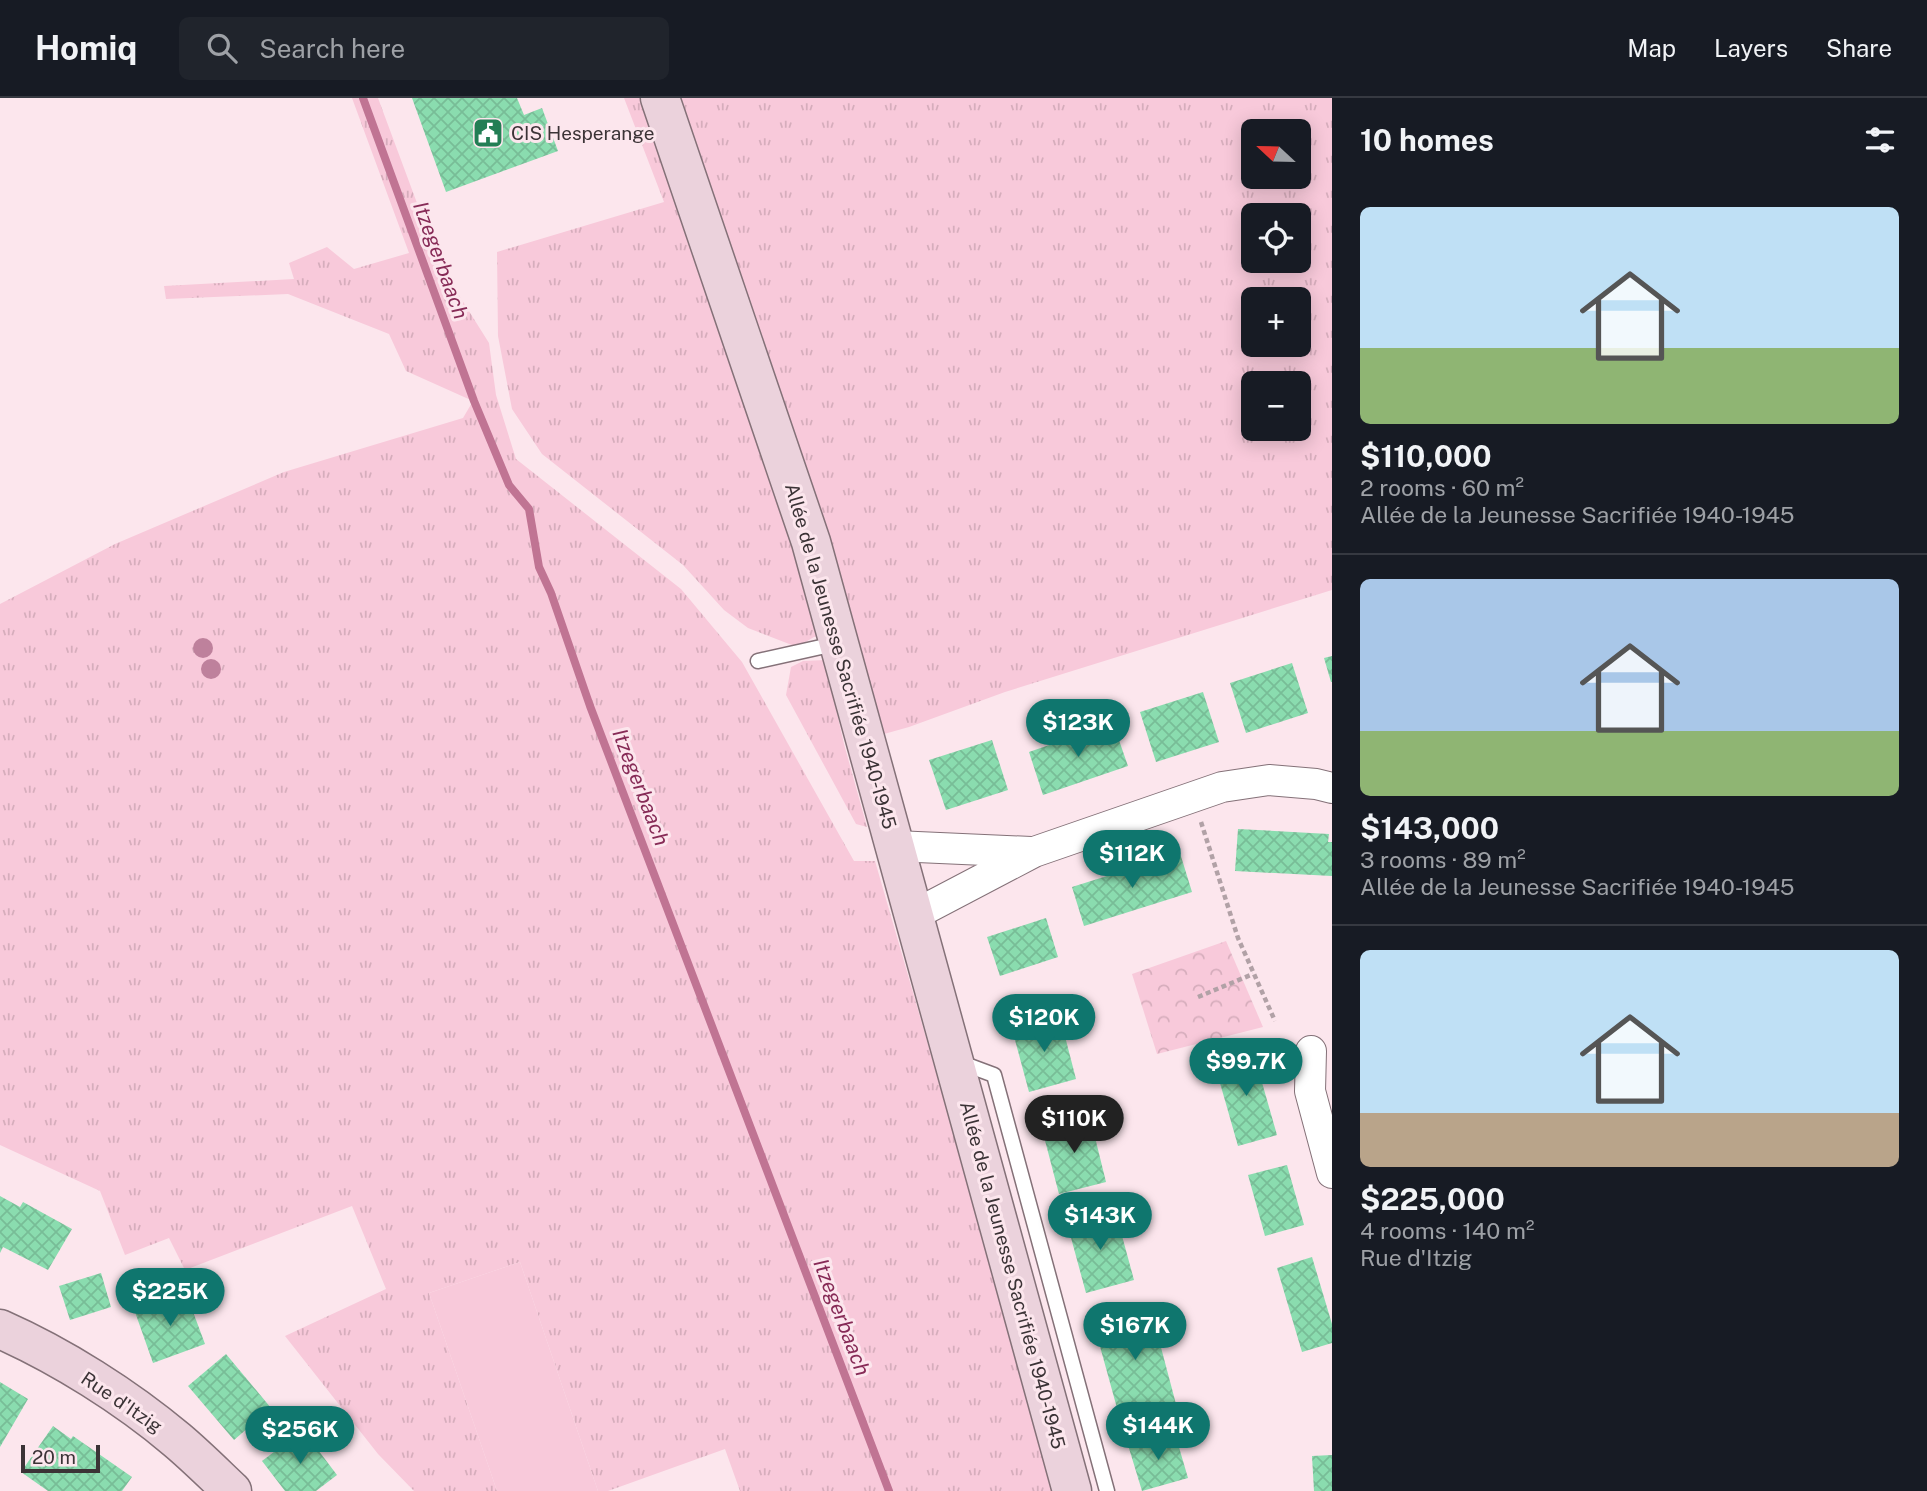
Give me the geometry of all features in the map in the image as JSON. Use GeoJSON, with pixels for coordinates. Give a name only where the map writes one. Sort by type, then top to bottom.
{"type":"FeatureCollection","features":[{"type":"Feature","properties":{"kind":"main road","name":"Allée de la Jeunesse Sacrifiée 1940-1945"},"geometry":{"type":"LineString","coordinates":[[660,98],[811,542],[1072,1491]]}},
{"type":"Feature","properties":{"kind":"main road","name":"Rue d'Itzig"},"geometry":{"type":"LineString","coordinates":[[0,1329],[25,1340],[112,1392],[177,1440],[232,1491]]}},
{"type":"Feature","properties":{"kind":"street"},"geometry":{"type":"LineString","coordinates":[[914,915],[1034,852],[1222,787],[1269,780],[1327,778]]}},
{"type":"Feature","properties":{"kind":"street"},"geometry":{"type":"LineString","coordinates":[[895,846],[1034,852]]}},
{"type":"Feature","properties":{"kind":"street"},"geometry":{"type":"LineString","coordinates":[[1311,1051],[1310,1091],[1332,1174]]}},
{"type":"Feature","properties":{"kind":"lane"},"geometry":{"type":"LineString","coordinates":[[758,661],[839,643]]}},
{"type":"Feature","properties":{"kind":"lane","name":"Allée de la Jeunesse Sacrifiée 1940-1945"},"geometry":{"type":"LineString","coordinates":[[954,1060],[994,1075],[1107,1491]]}},
{"type":"Feature","properties":{"kind":"path"},"geometry":{"type":"LineString","coordinates":[[1200,819],[1238,938],[1275,1021]]}},
{"type":"Feature","properties":{"kind":"path"},"geometry":{"type":"LineString","coordinates":[[1198,998],[1254,974]]}},
{"type":"Feature","properties":{"kind":"green space"},"geometry":{"type":"Polygon","coordinates":[[[352,98],[378,98],[440,265],[489,343],[496,395],[516,459],[681,589],[742,662],[854,861],[875,861],[1057,1491],[740,1491],[725,1449],[608,1491],[598,1491],[520,1262],[429,1293],[497,1491],[414,1491],[378,1454],[285,1336],[386,1289],[352,1206],[185,1270],[169,1238],[125,1255],[100,1191],[0,1145],[0,604],[115,544],[284,472],[463,418],[473,401],[406,371],[389,334],[288,294],[166,299],[164,286],[294,279],[289,263],[327,247],[354,269],[409,253],[352,98]]]}},
{"type":"Feature","properties":{"kind":"green space"},"geometry":{"type":"Polygon","coordinates":[[[624,98],[1332,98],[1332,590],[1005,692],[877,736],[848,632],[814,637],[797,647],[748,628],[724,610],[683,565],[542,454],[512,409],[498,336],[497,252],[664,202],[624,98]]]}},
{"type":"Feature","properties":{"kind":"green space"},"geometry":{"type":"Polygon","coordinates":[[[825,660],[867,827],[856,824],[786,695],[791,667],[803,661],[825,660]]]}},
{"type":"Feature","properties":{"kind":"green space"},"geometry":{"type":"Polygon","coordinates":[[[1226,941],[1263,1027],[1157,1054],[1132,974],[1226,941]]]}},
{"type":"Feature","properties":{"kind":"green space"},"geometry":{"type":"Polygon","coordinates":[[[520,1262],[598,1491],[497,1491],[429,1293],[520,1262]]]}},
{"type":"Feature","properties":{"kind":"building","name":"CIS Hesperange"},"geometry":{"type":"Polygon","coordinates":[[[412,98],[517,98],[524,115],[542,108],[558,151],[446,192],[412,98]]]}},
{"type":"Feature","properties":{"kind":"building"},"geometry":{"type":"Polygon","coordinates":[[[1332,656],[1332,682],[1331,682],[1324,658],[1332,656]]]}},
{"type":"Feature","properties":{"kind":"building"},"geometry":{"type":"Polygon","coordinates":[[[1292,663],[1308,713],[1246,733],[1230,683],[1292,663]]]}},
{"type":"Feature","properties":{"kind":"building"},"geometry":{"type":"Polygon","coordinates":[[[1203,692],[1219,742],[1156,762],[1140,712],[1203,692]]]}},
{"type":"Feature","properties":{"kind":"building"},"geometry":{"type":"Polygon","coordinates":[[[1113,723],[1128,766],[1043,795],[1029,752],[1113,723]]]}},
{"type":"Feature","properties":{"kind":"building"},"geometry":{"type":"Polygon","coordinates":[[[992,740],[1008,790],[946,810],[929,760],[992,740]]]}},
{"type":"Feature","properties":{"kind":"building"},"geometry":{"type":"Polygon","coordinates":[[[1238,829],[1329,834],[1328,842],[1332,842],[1332,876],[1235,871],[1238,829]]]}},
{"type":"Feature","properties":{"kind":"building"},"geometry":{"type":"Polygon","coordinates":[[[1180,853],[1192,892],[1084,926],[1072,887],[1180,853]]]}},
{"type":"Feature","properties":{"kind":"building"},"geometry":{"type":"Polygon","coordinates":[[[1046,918],[1058,957],[1000,976],[987,937],[1046,918]]]}},
{"type":"Feature","properties":{"kind":"building"},"geometry":{"type":"Polygon","coordinates":[[[1060,1017],[1076,1079],[1029,1092],[1012,1029],[1060,1017]]]}},
{"type":"Feature","properties":{"kind":"building"},"geometry":{"type":"Polygon","coordinates":[[[1253,1051],[1277,1135],[1238,1146],[1214,1062],[1253,1051]]]}},
{"type":"Feature","properties":{"kind":"building"},"geometry":{"type":"Polygon","coordinates":[[[1090,1117],[1106,1182],[1059,1194],[1042,1129],[1090,1117]]]}},
{"type":"Feature","properties":{"kind":"building"},"geometry":{"type":"Polygon","coordinates":[[[1287,1165],[1304,1225],[1265,1236],[1248,1175],[1287,1165]]]}},
{"type":"Feature","properties":{"kind":"building"},"geometry":{"type":"Polygon","coordinates":[[[0,1196],[20,1207],[23,1202],[72,1229],[48,1270],[3,1247],[0,1253],[0,1196]]]}},
{"type":"Feature","properties":{"kind":"building"},"geometry":{"type":"Polygon","coordinates":[[[1115,1210],[1134,1280],[1086,1293],[1067,1223],[1115,1210]]]}},
{"type":"Feature","properties":{"kind":"building"},"geometry":{"type":"Polygon","coordinates":[[[1312,1257],[1332,1324],[1332,1343],[1302,1352],[1277,1268],[1312,1257]]]}},
{"type":"Feature","properties":{"kind":"building"},"geometry":{"type":"Polygon","coordinates":[[[101,1273],[111,1307],[70,1320],[59,1286],[101,1273]]]}},
{"type":"Feature","properties":{"kind":"building"},"geometry":{"type":"Polygon","coordinates":[[[186,1293],[205,1344],[153,1363],[135,1312],[186,1293]]]}},
{"type":"Feature","properties":{"kind":"building"},"geometry":{"type":"Polygon","coordinates":[[[1150,1306],[1176,1404],[1120,1419],[1093,1321],[1150,1306]]]}},
{"type":"Feature","properties":{"kind":"building"},"geometry":{"type":"Polygon","coordinates":[[[226,1354],[271,1408],[234,1440],[188,1386],[226,1354]]]}},
{"type":"Feature","properties":{"kind":"building"},"geometry":{"type":"Polygon","coordinates":[[[0,1382],[28,1399],[0,1447],[0,1382]]]}},
{"type":"Feature","properties":{"kind":"building"},"geometry":{"type":"Polygon","coordinates":[[[53,1426],[71,1439],[73,1436],[132,1477],[122,1491],[48,1491],[21,1472],[53,1426]]]}},
{"type":"Feature","properties":{"kind":"building"},"geometry":{"type":"Polygon","coordinates":[[[303,1430],[337,1475],[316,1491],[285,1491],[262,1461],[303,1430]]]}},
{"type":"Feature","properties":{"kind":"building"},"geometry":{"type":"Polygon","coordinates":[[[1162,1435],[1163,1441],[1176,1437],[1188,1478],[1142,1491],[1128,1445],[1162,1435]]]}},
{"type":"Feature","properties":{"kind":"building"},"geometry":{"type":"Polygon","coordinates":[[[1332,1455],[1332,1491],[1314,1491],[1312,1456],[1332,1455]]]}},
{"type":"Feature","properties":{"kind":"waterway","name":"Itzegerbaach"},"geometry":{"type":"LineString","coordinates":[[363,98],[474,401],[509,485],[529,509],[539,567],[889,1491]]}},
{"type":"Feature","properties":{"kind":"place","name":"CIS Hesperange"},"geometry":{"type":"Point","coordinates":[488,133]}}]}
